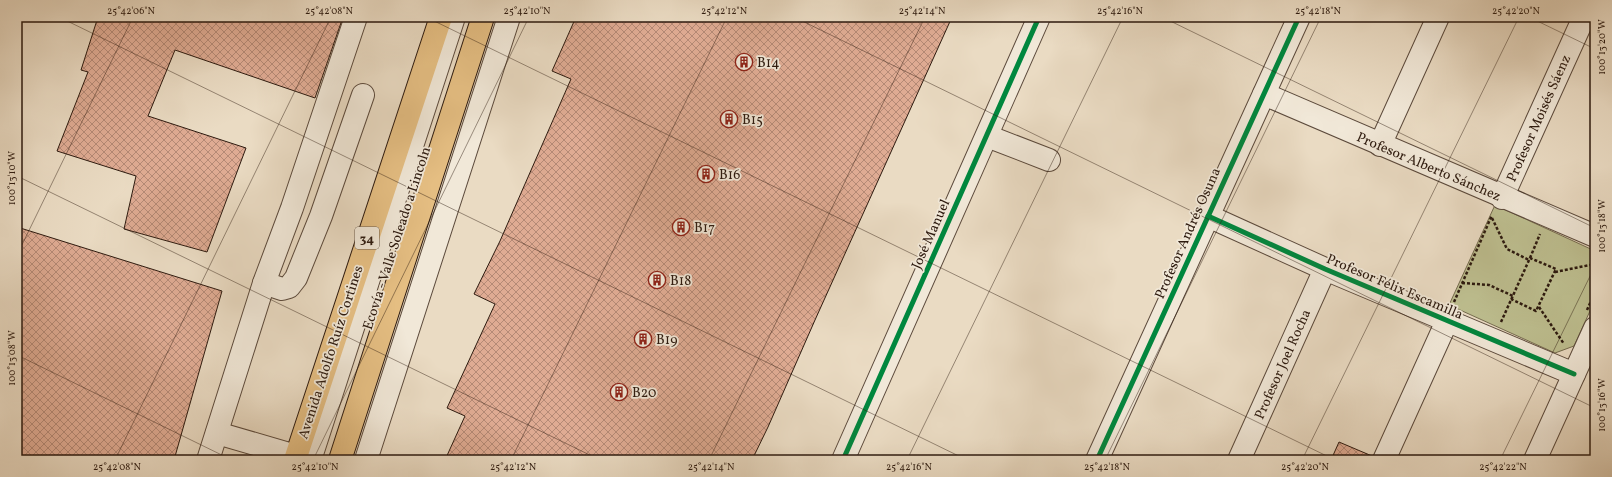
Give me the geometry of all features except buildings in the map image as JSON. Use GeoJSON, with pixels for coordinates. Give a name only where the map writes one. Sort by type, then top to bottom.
{"type":"FeatureCollection","features":[{"type":"Feature","properties":{"kind":"main road","name":"Avenida Adolfo Ruíz Cortines"},"geometry":{"type":"LineString","coordinates":[[301,459],[441,17]]}},
{"type":"Feature","properties":{"kind":"main road"},"geometry":{"type":"LineString","coordinates":[[340,460],[483,17]]}},
{"type":"Feature","properties":{"kind":"street"},"geometry":{"type":"LineString","coordinates":[[208,460],[264,283],[292,208],[356,17]]}},
{"type":"Feature","properties":{"kind":"street"},"geometry":{"type":"LineString","coordinates":[[217,434],[301,459],[454,17]]}},
{"type":"Feature","properties":{"kind":"street","name":"Ecovía - Valle Soleado a Lincoln"},"geometry":{"type":"LineString","coordinates":[[325,460],[468,17]]}},
{"type":"Feature","properties":{"kind":"street"},"geometry":{"type":"LineString","coordinates":[[366,460],[509,17]]}},
{"type":"Feature","properties":{"kind":"street","name":"José Manuel"},"geometry":{"type":"LineString","coordinates":[[843,460],[1039,17]]}},
{"type":"Feature","properties":{"kind":"street","name":"Profesor Andrés Osuna"},"geometry":{"type":"LineString","coordinates":[[1097,460],[1299,17]]}},
{"type":"Feature","properties":{"kind":"street"},"geometry":{"type":"LineString","coordinates":[[1380,145],[1438,17]]}},
{"type":"Feature","properties":{"kind":"street","name":"Profesor Moisés Sáenz"},"geometry":{"type":"LineString","coordinates":[[1498,204],[1584,17]]}},
{"type":"Feature","properties":{"kind":"street","name":"Profesor Alberto Sánchez"},"geometry":{"type":"LineString","coordinates":[[1264,94],[1380,145],[1498,204],[1595,236]]}},
{"type":"Feature","properties":{"kind":"street"},"geometry":{"type":"LineString","coordinates":[[264,283],[282,289],[286,289],[293,283],[321,216],[363,95]]}},
{"type":"Feature","properties":{"kind":"street"},"geometry":{"type":"LineString","coordinates":[[987,136],[1049,160]]}},
{"type":"Feature","properties":{"kind":"street"},"geometry":{"type":"LineString","coordinates":[[292,208],[321,216]]}},
{"type":"Feature","properties":{"kind":"street","name":"Profesor Félix Escamilla"},"geometry":{"type":"LineString","coordinates":[[1208,216],[1325,269],[1450,313],[1574,374]]}},
{"type":"Feature","properties":{"kind":"street","name":"Profesor Joel Rocha"},"geometry":{"type":"LineString","coordinates":[[1239,460],[1325,269]]}},
{"type":"Feature","properties":{"kind":"street"},"geometry":{"type":"LineString","coordinates":[[1384,460],[1450,313]]}},
{"type":"Feature","properties":{"kind":"street"},"geometry":{"type":"LineString","coordinates":[[1535,460],[1574,374],[1590,320]]}},
{"type":"Feature","properties":{"kind":"path"},"geometry":{"type":"LineString","coordinates":[[1450,313],[1498,204]]}},
{"type":"Feature","properties":{"kind":"path"},"geometry":{"type":"LineString","coordinates":[[1462,284],[1489,284],[1536,311],[1556,269],[1507,249],[1492,217]]}},
{"type":"Feature","properties":{"kind":"path"},"geometry":{"type":"LineString","coordinates":[[1500,324],[1541,232],[1535,229]]}},
{"type":"Feature","properties":{"kind":"path"},"geometry":{"type":"LineString","coordinates":[[1554,272],[1595,264]]}},
{"type":"Feature","properties":{"kind":"path"},"geometry":{"type":"LineString","coordinates":[[1590,320],[1595,292]]}},
{"type":"Feature","properties":{"kind":"path"},"geometry":{"type":"LineString","coordinates":[[1538,307],[1564,344]]}},
{"type":"Feature","properties":{"kind":"path"},"geometry":{"type":"LineString","coordinates":[[1493,320],[1507,327]]}},
{"type":"Feature","properties":{"kind":"path"},"geometry":{"type":"LineString","coordinates":[[1559,346],[1569,342]]}},
{"type":"Feature","properties":{"kind":"green space"},"geometry":{"type":"Polygon","coordinates":[[[1495,205],[1595,251],[1595,300],[1574,346],[1555,353],[1449,305],[1495,205]]]}},
{"type":"Feature","properties":{"kind":"cycle path"},"geometry":{"type":"LineString","coordinates":[[843,460],[1039,17]]}},
{"type":"Feature","properties":{"kind":"cycle path"},"geometry":{"type":"LineString","coordinates":[[1097,460],[1299,17]]}},
{"type":"Feature","properties":{"kind":"cycle path"},"geometry":{"type":"LineString","coordinates":[[1208,216],[1325,269],[1574,374]]}},
{"type":"Feature","properties":{"kind":"place","name":"B14"},"geometry":{"type":"Point","coordinates":[744,62]}},
{"type":"Feature","properties":{"kind":"place","name":"B15"},"geometry":{"type":"Point","coordinates":[729,119]}},
{"type":"Feature","properties":{"kind":"place","name":"B16"},"geometry":{"type":"Point","coordinates":[706,174]}},
{"type":"Feature","properties":{"kind":"place","name":"B17"},"geometry":{"type":"Point","coordinates":[681,227]}},
{"type":"Feature","properties":{"kind":"place","name":"B18"},"geometry":{"type":"Point","coordinates":[657,280]}},
{"type":"Feature","properties":{"kind":"place","name":"B19"},"geometry":{"type":"Point","coordinates":[643,339]}},
{"type":"Feature","properties":{"kind":"place","name":"B20"},"geometry":{"type":"Point","coordinates":[619,392]}}]}
